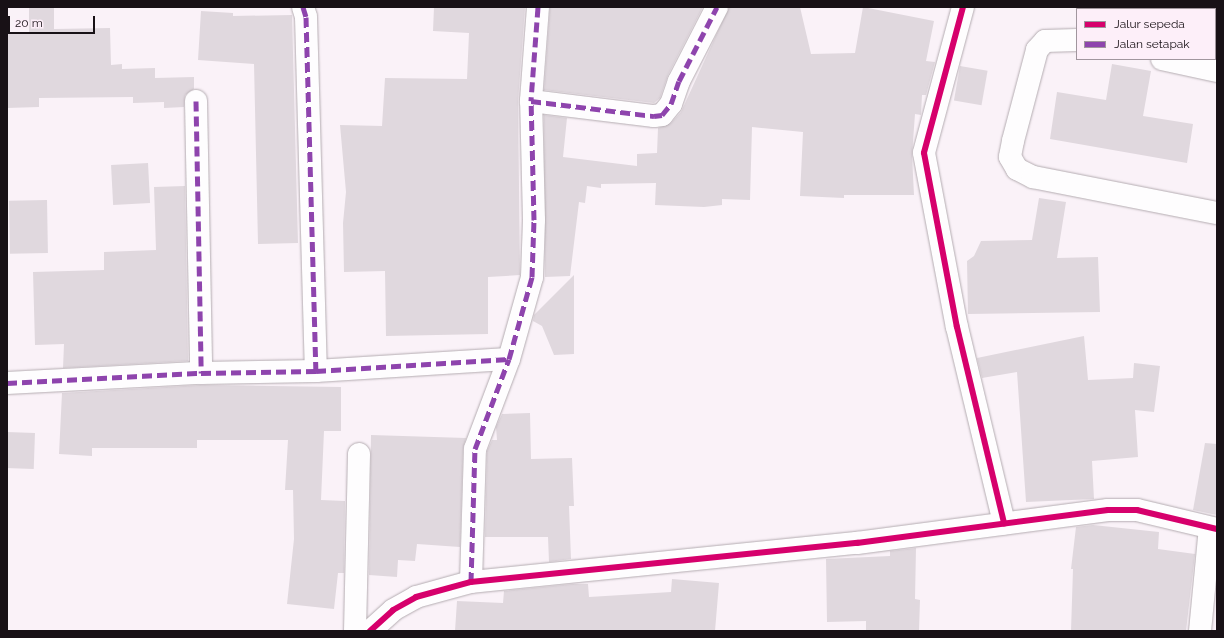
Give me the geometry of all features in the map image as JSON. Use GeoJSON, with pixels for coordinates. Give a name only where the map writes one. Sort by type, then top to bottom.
{"type":"FeatureCollection","features":[{"type":"Feature","properties":{"kind":"street"},"geometry":{"type":"LineString","coordinates":[[303,7],[306,17],[316,371]]}},
{"type":"Feature","properties":{"kind":"street"},"geometry":{"type":"LineString","coordinates":[[471,582],[476,449],[509,359],[532,277],[534,220],[531,102],[538,7]]}},
{"type":"Feature","properties":{"kind":"street"},"geometry":{"type":"LineString","coordinates":[[531,102],[662,115],[671,104],[679,81],[717,7]]}},
{"type":"Feature","properties":{"kind":"street"},"geometry":{"type":"LineString","coordinates":[[962,7],[924,153],[957,327],[1004,523]]}},
{"type":"Feature","properties":{"kind":"street"},"geometry":{"type":"LineString","coordinates":[[1076,40],[1045,41],[1037,50],[1010,157],[1017,169],[1033,177],[1217,213]]}},
{"type":"Feature","properties":{"kind":"street"},"geometry":{"type":"LineString","coordinates":[[1167,60],[1217,71]]}},
{"type":"Feature","properties":{"kind":"street"},"geometry":{"type":"LineString","coordinates":[[196,101],[201,373]]}},
{"type":"Feature","properties":{"kind":"street"},"geometry":{"type":"LineString","coordinates":[[7,383],[201,373],[316,371],[509,359]]}},
{"type":"Feature","properties":{"kind":"street"},"geometry":{"type":"LineString","coordinates":[[355,631],[359,454]]}},
{"type":"Feature","properties":{"kind":"street"},"geometry":{"type":"LineString","coordinates":[[370,631],[393,610],[416,597],[471,582],[857,543],[1075,512],[1137,510],[1213,528],[1200,631]]}},
{"type":"Feature","properties":{"kind":"building"},"geometry":{"type":"Polygon","coordinates":[[[434,7],[525,7],[518,101],[520,275],[488,277],[488,334],[386,336],[385,271],[344,272],[343,223],[346,192],[340,125],[382,126],[385,78],[467,79],[469,33],[433,31],[434,7]]]}},
{"type":"Feature","properties":{"kind":"building"},"geometry":{"type":"Polygon","coordinates":[[[550,7],[703,7],[668,75],[660,98],[654,103],[544,90],[550,7]]]}},
{"type":"Feature","properties":{"kind":"building"},"geometry":{"type":"Polygon","coordinates":[[[729,7],[800,7],[811,54],[855,53],[863,7],[934,21],[926,61],[935,62],[926,95],[922,95],[921,115],[915,114],[912,155],[914,195],[844,195],[844,198],[800,196],[803,132],[752,127],[750,200],[722,199],[722,205],[704,207],[655,205],[656,183],[601,184],[601,188],[587,186],[585,203],[579,202],[570,276],[545,277],[544,115],[567,118],[563,157],[637,166],[637,154],[657,153],[658,128],[671,123],[681,112],[729,7]]]}},
{"type":"Feature","properties":{"kind":"building"},"geometry":{"type":"Polygon","coordinates":[[[29,8],[54,8],[54,29],[110,28],[111,65],[122,64],[122,69],[155,68],[155,78],[194,77],[194,89],[185,95],[184,107],[164,108],[164,102],[133,103],[133,97],[39,98],[39,107],[7,108],[7,32],[29,32],[29,8]]]}},
{"type":"Feature","properties":{"kind":"building"},"geometry":{"type":"Polygon","coordinates":[[[201,11],[233,13],[233,16],[292,15],[298,243],[258,244],[254,64],[198,60],[201,11]]]}},
{"type":"Feature","properties":{"kind":"building"},"geometry":{"type":"Polygon","coordinates":[[[1112,64],[1151,71],[1143,116],[1193,124],[1187,163],[1050,139],[1057,92],[1106,100],[1112,64]]]}},
{"type":"Feature","properties":{"kind":"building"},"geometry":{"type":"Polygon","coordinates":[[[960,66],[988,71],[981,105],[954,100],[960,66]]]}},
{"type":"Feature","properties":{"kind":"building"},"geometry":{"type":"Polygon","coordinates":[[[148,163],[150,203],[113,205],[111,165],[148,163]]]}},
{"type":"Feature","properties":{"kind":"building"},"geometry":{"type":"Polygon","coordinates":[[[185,186],[188,361],[63,368],[64,344],[35,345],[33,272],[104,270],[104,252],[156,250],[154,187],[185,186]]]}},
{"type":"Feature","properties":{"kind":"building"},"geometry":{"type":"Polygon","coordinates":[[[1039,198],[1066,202],[1057,258],[1098,257],[1100,312],[968,314],[967,261],[974,256],[981,241],[1032,240],[1039,198]]]}},
{"type":"Feature","properties":{"kind":"building"},"geometry":{"type":"Polygon","coordinates":[[[47,200],[48,253],[10,254],[9,201],[47,200]]]}},
{"type":"Feature","properties":{"kind":"building"},"geometry":{"type":"Polygon","coordinates":[[[574,275],[574,354],[554,355],[542,326],[533,321],[534,315],[574,275]]]}},
{"type":"Feature","properties":{"kind":"building"},"geometry":{"type":"Polygon","coordinates":[[[1084,336],[1088,380],[1133,378],[1134,363],[1160,366],[1154,412],[1135,410],[1138,457],[1092,461],[1094,499],[1026,502],[1017,372],[982,378],[977,358],[1084,336]]]}},
{"type":"Feature","properties":{"kind":"building"},"geometry":{"type":"Polygon","coordinates":[[[201,385],[341,387],[341,431],[324,431],[321,500],[345,501],[344,573],[338,573],[334,609],[287,604],[294,539],[293,490],[285,490],[288,440],[197,440],[197,448],[92,448],[92,456],[59,454],[62,393],[201,385]]]}},
{"type":"Feature","properties":{"kind":"building"},"geometry":{"type":"Polygon","coordinates":[[[530,413],[531,459],[572,458],[574,506],[569,506],[571,559],[549,562],[548,537],[485,537],[487,451],[492,440],[497,440],[496,427],[502,414],[530,413]]]}},
{"type":"Feature","properties":{"kind":"building"},"geometry":{"type":"Polygon","coordinates":[[[7,432],[35,433],[34,469],[7,468],[7,432]]]}},
{"type":"Feature","properties":{"kind":"building"},"geometry":{"type":"Polygon","coordinates":[[[371,435],[466,438],[463,449],[460,547],[417,544],[415,561],[398,560],[397,577],[369,575],[371,435]]]}},
{"type":"Feature","properties":{"kind":"building"},"geometry":{"type":"Polygon","coordinates":[[[1205,443],[1217,444],[1217,515],[1193,510],[1205,443]]]}},
{"type":"Feature","properties":{"kind":"building"},"geometry":{"type":"Polygon","coordinates":[[[1093,525],[1159,532],[1158,549],[1195,554],[1186,631],[1071,631],[1073,569],[1071,569],[1076,527],[1093,525]]]}},
{"type":"Feature","properties":{"kind":"building"},"geometry":{"type":"Polygon","coordinates":[[[916,548],[915,599],[920,600],[919,631],[866,631],[866,621],[827,622],[826,559],[890,556],[890,551],[916,548]]]}},
{"type":"Feature","properties":{"kind":"building"},"geometry":{"type":"Polygon","coordinates":[[[672,579],[719,583],[715,631],[455,631],[457,601],[503,603],[504,591],[572,584],[588,584],[589,597],[671,592],[672,579]]]}},
{"type":"Feature","properties":{"kind":"marked path"},"geometry":{"type":"LineString","coordinates":[[303,7],[306,17],[316,371]]}},
{"type":"Feature","properties":{"kind":"marked path"},"geometry":{"type":"LineString","coordinates":[[538,7],[531,101],[654,116],[662,115],[671,104],[679,81],[717,7]]}},
{"type":"Feature","properties":{"kind":"marked path"},"geometry":{"type":"LineString","coordinates":[[196,101],[201,373]]}},
{"type":"Feature","properties":{"kind":"marked path"},"geometry":{"type":"LineString","coordinates":[[471,582],[475,449],[509,359],[532,277],[534,220],[531,101]]}},
{"type":"Feature","properties":{"kind":"marked path"},"geometry":{"type":"LineString","coordinates":[[7,383],[201,373],[316,371],[509,359]]}},
{"type":"Feature","properties":{"kind":"cycle path"},"geometry":{"type":"LineString","coordinates":[[963,7],[924,153],[957,327],[1004,523]]}},
{"type":"Feature","properties":{"kind":"cycle path"},"geometry":{"type":"LineString","coordinates":[[370,631],[393,610],[416,597],[471,582],[857,543],[1108,510],[1137,510],[1217,529]]}}]}
